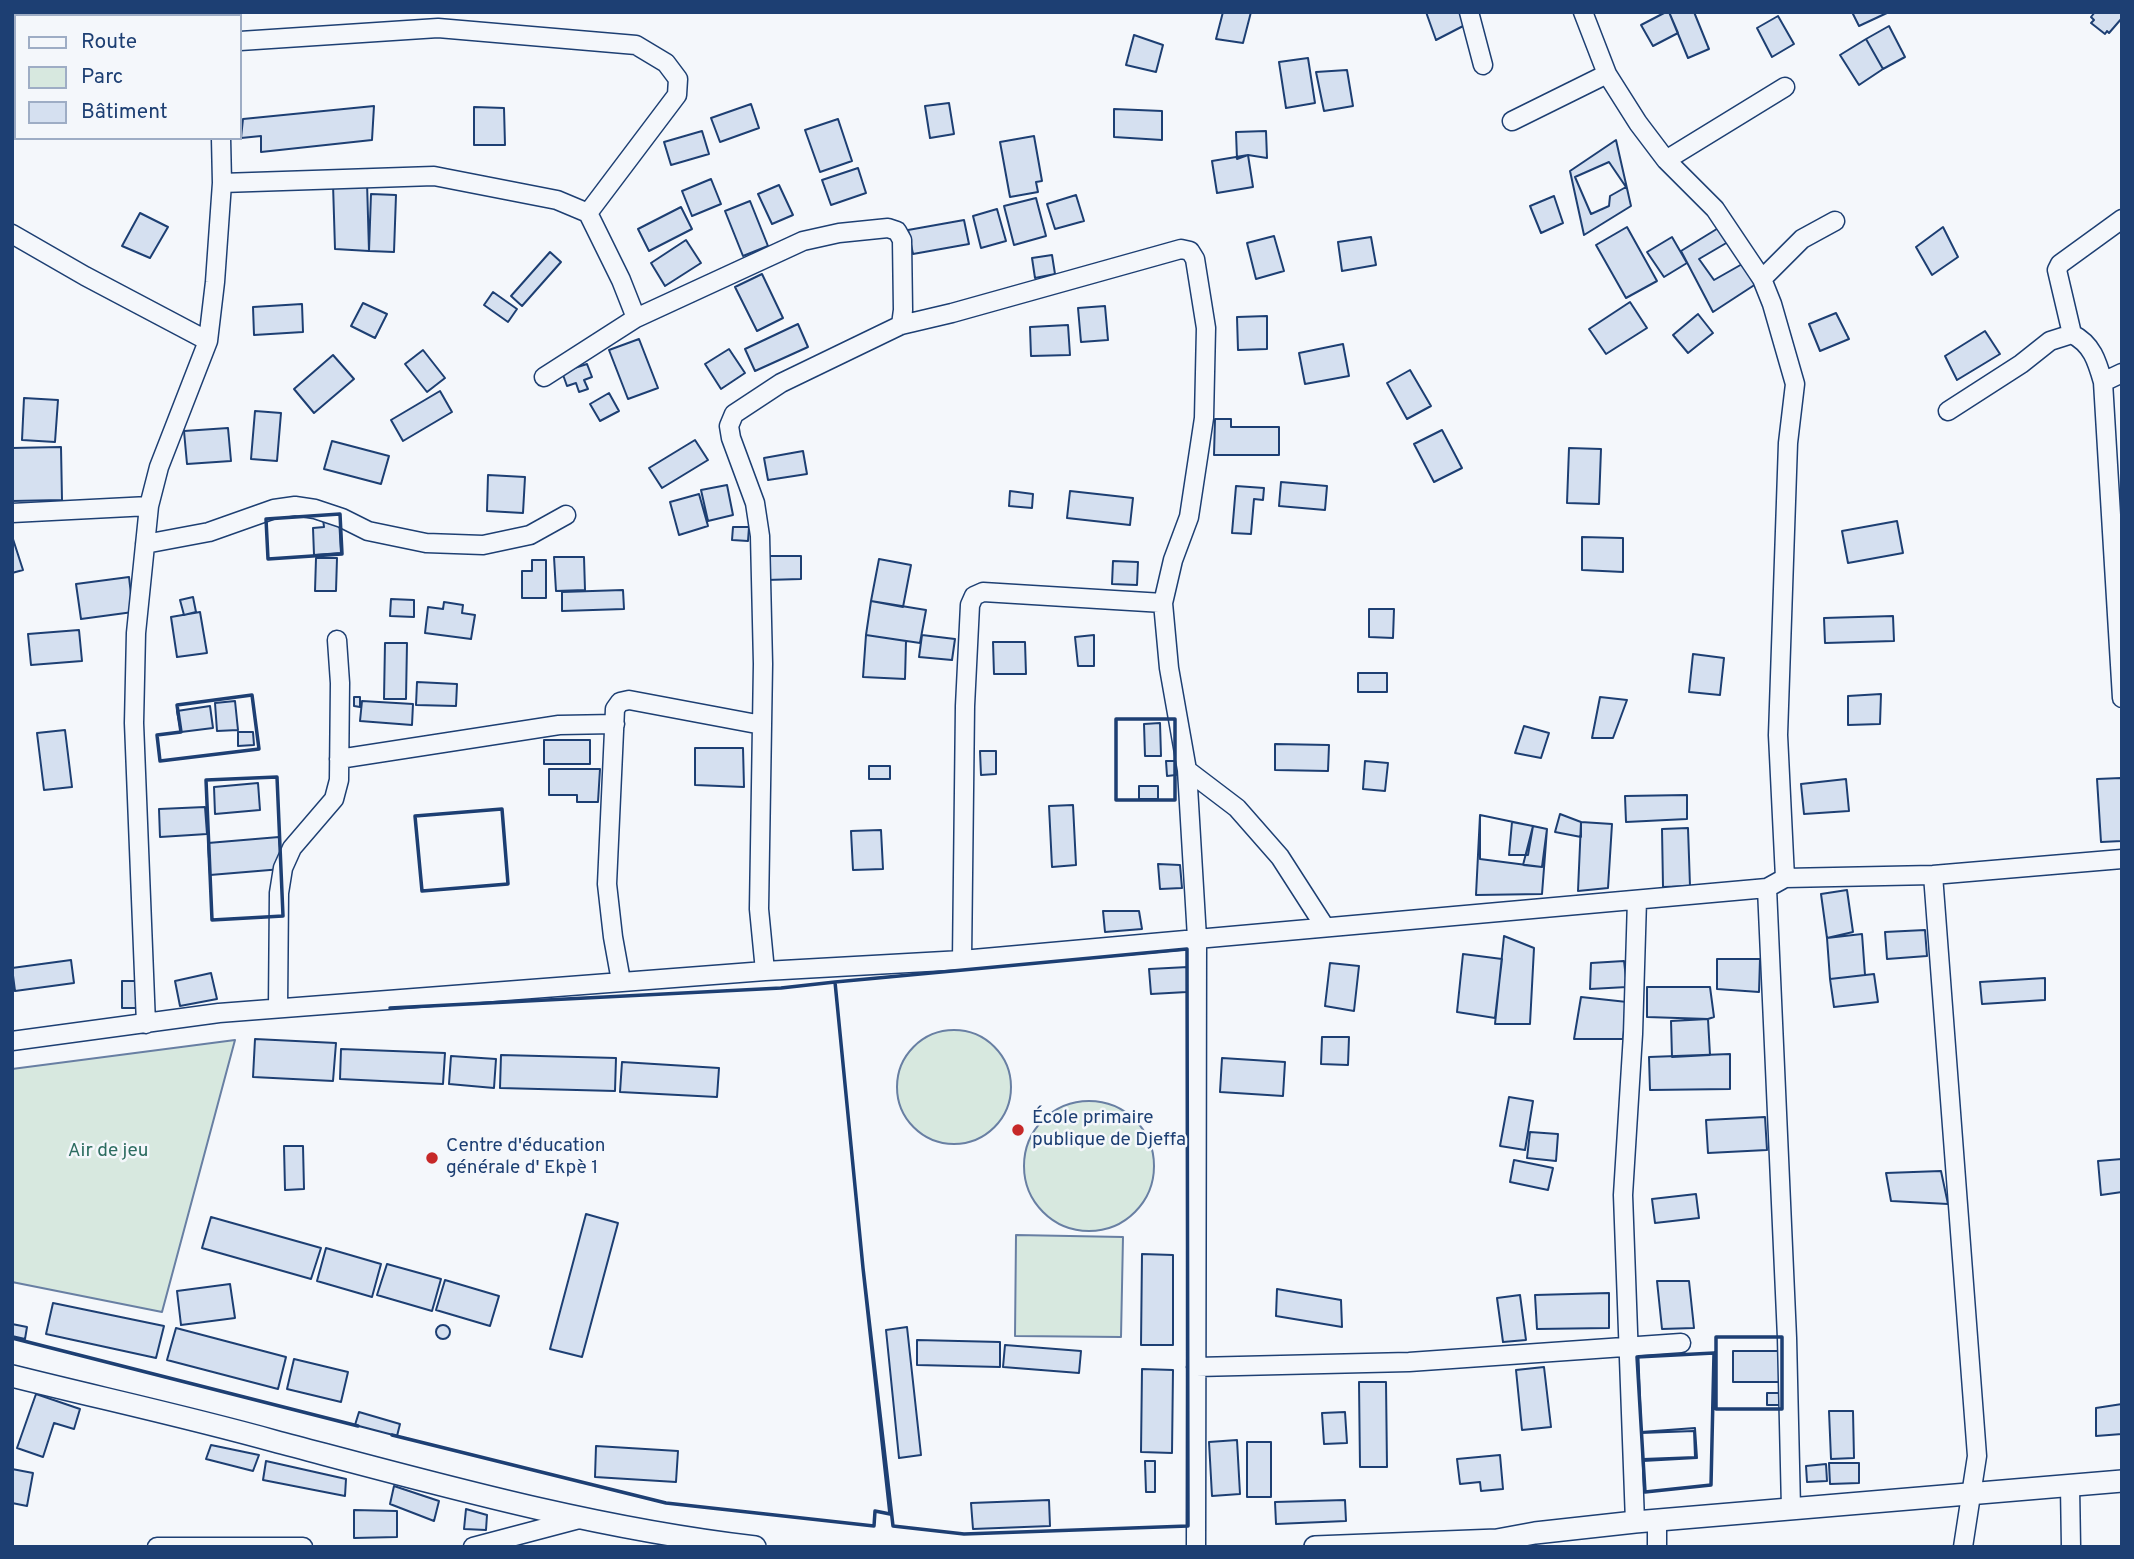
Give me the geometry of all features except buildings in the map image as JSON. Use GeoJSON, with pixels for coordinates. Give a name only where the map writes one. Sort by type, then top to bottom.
{"type":"FeatureCollection","features":[{"type":"Feature","properties":{"kind":"street"},"geometry":{"type":"LineString","coordinates":[[1469,12],[1483,65]]}},
{"type":"Feature","properties":{"kind":"street"},"geometry":{"type":"LineString","coordinates":[[1583,12],[1607,74],[1638,122],[1666,160],[1715,209],[1762,279],[1795,384],[1788,443],[1778,735],[1785,878]]}},
{"type":"Feature","properties":{"kind":"street"},"geometry":{"type":"LineString","coordinates":[[242,41],[438,28],[636,45],[666,63],[678,79],[677,95],[589,212]]}},
{"type":"Feature","properties":{"kind":"street"},"geometry":{"type":"LineString","coordinates":[[1512,121],[1607,74]]}},
{"type":"Feature","properties":{"kind":"street"},"geometry":{"type":"LineString","coordinates":[[1666,160],[1785,87]]}},
{"type":"Feature","properties":{"kind":"street"},"geometry":{"type":"LineString","coordinates":[[146,1024],[134,723],[136,633],[149,506],[159,467],[208,341],[222,183],[221,140]]}},
{"type":"Feature","properties":{"kind":"street"},"geometry":{"type":"LineString","coordinates":[[222,183],[434,176],[557,200],[589,212],[636,318]]}},
{"type":"Feature","properties":{"kind":"street"},"geometry":{"type":"LineString","coordinates":[[2071,334],[2057,270],[2060,264],[2122,219]]}},
{"type":"Feature","properties":{"kind":"street"},"geometry":{"type":"LineString","coordinates":[[1762,279],[1802,239],[1835,221]]}},
{"type":"Feature","properties":{"kind":"street"},"geometry":{"type":"LineString","coordinates":[[544,377],[636,318],[803,241],[839,233],[888,228],[897,231],[902,240],[901,325]]}},
{"type":"Feature","properties":{"kind":"street"},"geometry":{"type":"LineString","coordinates":[[12,234],[208,341]]}},
{"type":"Feature","properties":{"kind":"street"},"geometry":{"type":"LineString","coordinates":[[765,971],[759,909],[762,724],[760,536],[755,503],[731,438],[729,426],[734,414],[781,383],[901,325],[1181,249],[1190,251],[1195,259],[1206,328],[1204,418],[1188,517],[1170,571],[1163,603],[1168,668],[1187,770],[1197,938],[1196,1547]]}},
{"type":"Feature","properties":{"kind":"street"},"geometry":{"type":"LineString","coordinates":[[1948,411],[2021,364],[2050,341],[2071,334],[2083,339],[2095,355],[2103,382],[2116,497],[2122,698]]}},
{"type":"Feature","properties":{"kind":"street"},"geometry":{"type":"LineString","coordinates":[[2103,382],[2122,373]]}},
{"type":"Feature","properties":{"kind":"street"},"geometry":{"type":"LineString","coordinates":[[12,513],[149,506]]}},
{"type":"Feature","properties":{"kind":"street"},"geometry":{"type":"LineString","coordinates":[[145,544],[209,532],[274,509],[295,506],[342,518],[368,531],[426,543],[483,545],[530,535],[566,515]]}},
{"type":"Feature","properties":{"kind":"street"},"geometry":{"type":"LineString","coordinates":[[962,960],[965,706],[970,605],[974,596],[983,592],[1163,603]]}},
{"type":"Feature","properties":{"kind":"street"},"geometry":{"type":"LineString","coordinates":[[278,1008],[279,893],[283,868],[292,848],[334,799],[339,780],[337,640]]}},
{"type":"Feature","properties":{"kind":"street"},"geometry":{"type":"LineString","coordinates":[[621,981],[607,884],[615,709],[620,702],[629,700],[762,724]]}},
{"type":"Feature","properties":{"kind":"street"},"geometry":{"type":"LineString","coordinates":[[339,759],[559,725],[615,724]]}},
{"type":"Feature","properties":{"kind":"street"},"geometry":{"type":"LineString","coordinates":[[1187,770],[1237,808],[1280,857],[1325,927]]}},
{"type":"Feature","properties":{"kind":"street"},"geometry":{"type":"LineString","coordinates":[[12,1041],[219,1013],[621,981],[962,960],[1767,888],[1785,878],[1933,875],[2122,859]]}},
{"type":"Feature","properties":{"kind":"street"},"geometry":{"type":"LineString","coordinates":[[1933,875],[1977,1456],[1963,1547]]}},
{"type":"Feature","properties":{"kind":"street"},"geometry":{"type":"LineString","coordinates":[[1767,888],[1787,1338],[1791,1508]]}},
{"type":"Feature","properties":{"kind":"street"},"geometry":{"type":"LineString","coordinates":[[1635,1522],[1623,1195],[1633,1034],[1637,900]]}},
{"type":"Feature","properties":{"kind":"street"},"geometry":{"type":"LineString","coordinates":[[1196,1367],[1409,1362],[1681,1343]]}},
{"type":"Feature","properties":{"kind":"street"},"geometry":{"type":"LineString","coordinates":[[12,1376],[660,1540],[755,1547]]}},
{"type":"Feature","properties":{"kind":"street"},"geometry":{"type":"LineString","coordinates":[[1315,1547],[1496,1543],[1535,1532],[1635,1522],[2122,1481]]}},
{"type":"Feature","properties":{"kind":"street"},"geometry":{"type":"LineString","coordinates":[[2070,1486],[2071,1547]]}},
{"type":"Feature","properties":{"kind":"street"},"geometry":{"type":"LineString","coordinates":[[474,1547],[579,1519]]}},
{"type":"Feature","properties":{"kind":"street"},"geometry":{"type":"LineString","coordinates":[[1657,1521],[1657,1547]]}},
{"type":"Feature","properties":{"kind":"street"},"geometry":{"type":"LineString","coordinates":[[157,1547],[303,1547]]}},
{"type":"Feature","properties":{"kind":"green space"},"geometry":{"type":"Polygon","coordinates":[[[954,1030],[976,1035],[994,1047],[1006,1065],[1011,1087],[1006,1109],[994,1127],[976,1139],[954,1144],[932,1139],[914,1127],[902,1109],[897,1087],[902,1065],[914,1047],[932,1035],[954,1030]]]}},
{"type":"Feature","properties":{"kind":"green space","name":"Air de jeu"},"geometry":{"type":"Polygon","coordinates":[[[235,1040],[162,1312],[12,1282],[12,1069],[235,1040]]]}},
{"type":"Feature","properties":{"kind":"green space"},"geometry":{"type":"Polygon","coordinates":[[[1089,1101],[1114,1106],[1135,1120],[1149,1141],[1154,1166],[1149,1191],[1135,1212],[1114,1226],[1089,1231],[1064,1226],[1043,1212],[1029,1191],[1024,1166],[1029,1141],[1043,1120],[1064,1106],[1089,1101]]]}},
{"type":"Feature","properties":{"kind":"green space"},"geometry":{"type":"Polygon","coordinates":[[[1016,1235],[1123,1237],[1121,1337],[1015,1336],[1016,1235]]]}},
{"type":"Feature","properties":{"kind":"wall"},"geometry":{"type":"LineString","coordinates":[[340,514],[342,554],[268,559],[266,519],[340,514]]}},
{"type":"Feature","properties":{"kind":"wall"},"geometry":{"type":"LineString","coordinates":[[252,695],[259,749],[160,761],[157,735],[181,732],[177,705],[252,695]]}},
{"type":"Feature","properties":{"kind":"wall"},"geometry":{"type":"LineString","coordinates":[[1116,719],[1175,719],[1175,800],[1116,800],[1116,719]]}},
{"type":"Feature","properties":{"kind":"wall"},"geometry":{"type":"LineString","coordinates":[[277,777],[283,916],[212,920],[206,780],[277,777]]}},
{"type":"Feature","properties":{"kind":"wall"},"geometry":{"type":"LineString","coordinates":[[502,809],[508,884],[422,891],[415,816],[502,809]]}},
{"type":"Feature","properties":{"kind":"wall"},"geometry":{"type":"LineString","coordinates":[[1187,949],[1188,1526],[964,1534],[893,1526],[863,1268],[835,982],[1187,949]]}},
{"type":"Feature","properties":{"kind":"wall"},"geometry":{"type":"LineString","coordinates":[[390,1008],[781,988],[835,982],[890,1514],[875,1511],[874,1526],[666,1503],[392,1435]]}},
{"type":"Feature","properties":{"kind":"wall"},"geometry":{"type":"LineString","coordinates":[[1716,1337],[1782,1337],[1782,1409],[1716,1409],[1716,1337]]}},
{"type":"Feature","properties":{"kind":"wall"},"geometry":{"type":"LineString","coordinates":[[12,1338],[358,1426]]}},
{"type":"Feature","properties":{"kind":"wall"},"geometry":{"type":"LineString","coordinates":[[1714,1353],[1711,1485],[1645,1492],[1637,1357],[1714,1353]]}},
{"type":"Feature","properties":{"kind":"place","name":"École primaire publique de Djeffa"},"geometry":{"type":"Point","coordinates":[1018,1130]}},
{"type":"Feature","properties":{"kind":"place","name":"Centre d'éducation générale d' Ekpè 1"},"geometry":{"type":"Point","coordinates":[432,1158]}}]}
